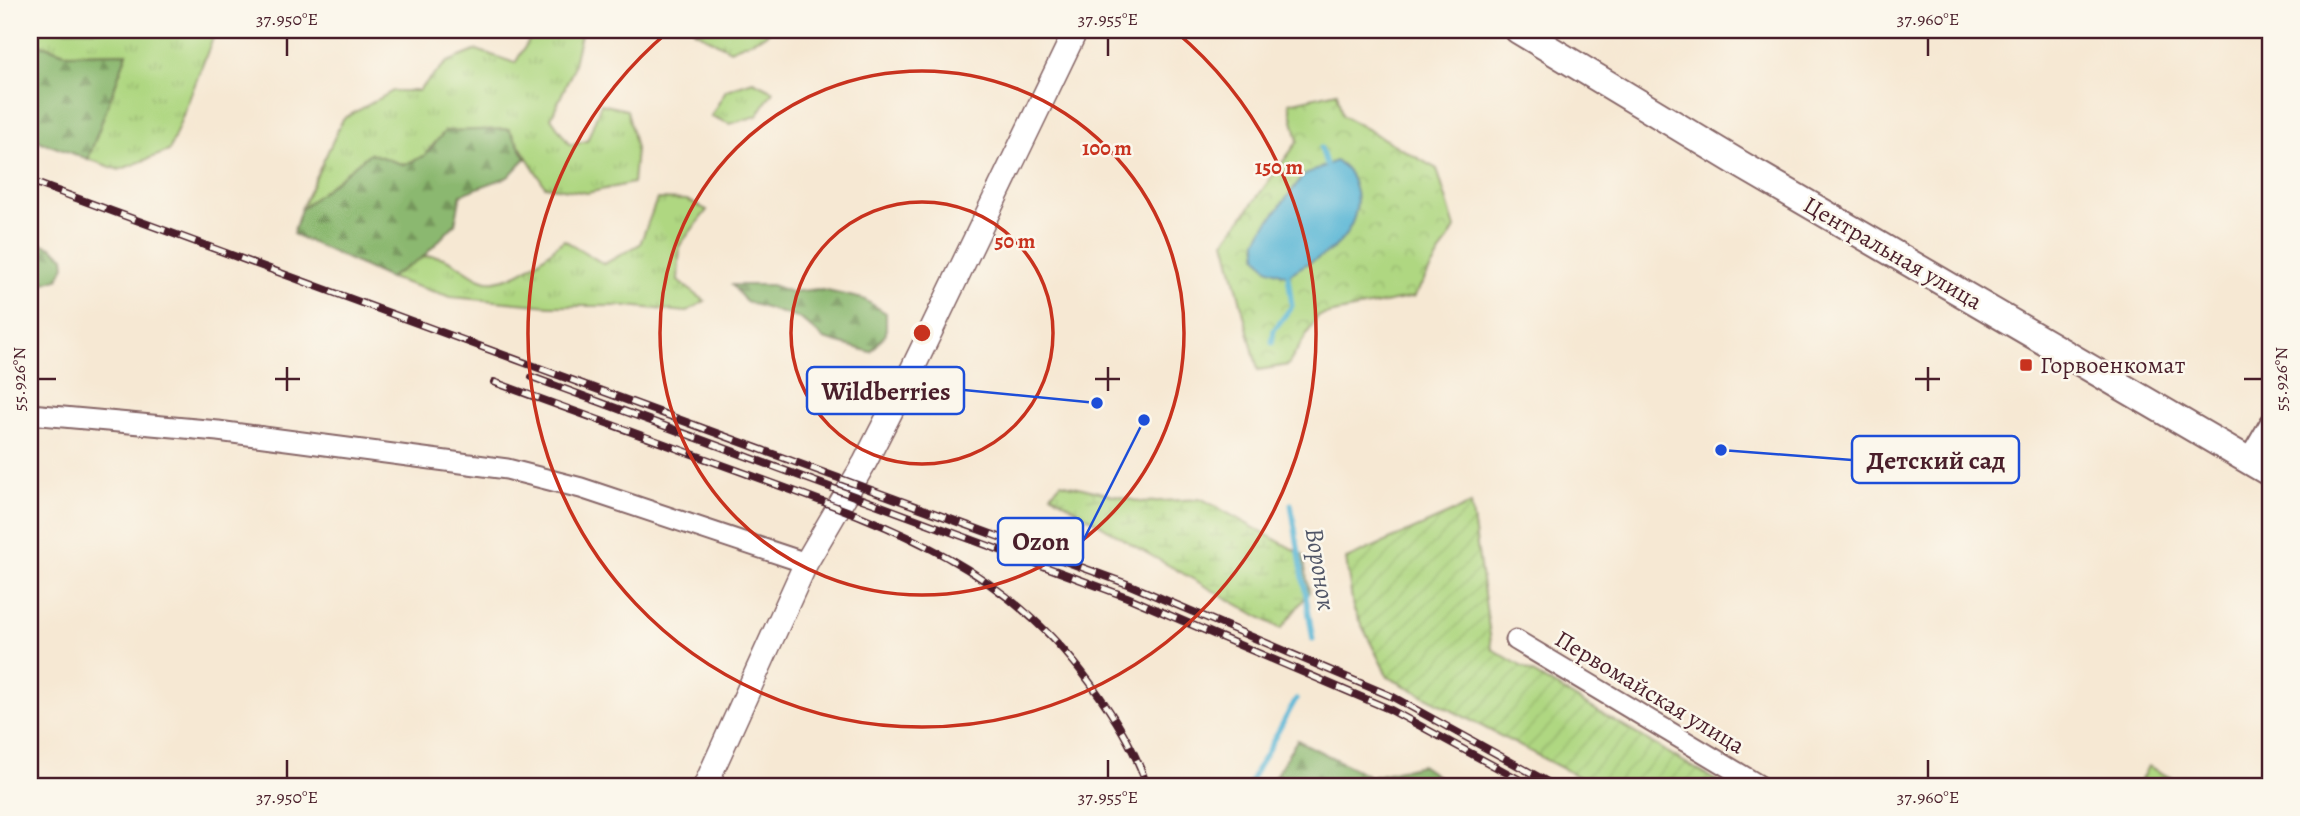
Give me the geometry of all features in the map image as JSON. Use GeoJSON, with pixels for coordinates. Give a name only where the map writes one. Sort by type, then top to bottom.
{"type":"FeatureCollection","features":[{"type":"Feature","properties":{"kind":"main road","name":"Центральная улица"},"geometry":{"type":"LineString","coordinates":[[1518,30],[1752,171],[2259,467]]}},
{"type":"Feature","properties":{"kind":"street"},"geometry":{"type":"LineString","coordinates":[[705,786],[806,563],[865,463],[1076,30]]}},
{"type":"Feature","properties":{"kind":"street"},"geometry":{"type":"LineString","coordinates":[[30,414],[218,431],[507,469],[581,488],[806,563]]}},
{"type":"Feature","properties":{"kind":"street"},"geometry":{"type":"LineString","coordinates":[[2259,467],[2270,423]]}},
{"type":"Feature","properties":{"kind":"street","name":"Первомайская улица"},"geometry":{"type":"LineString","coordinates":[[1516,640],[1760,786]]}},
{"type":"Feature","properties":{"kind":"green space"},"geometry":{"type":"Polygon","coordinates":[[[30,30],[216,30],[169,151],[119,170],[88,159],[127,53],[68,54],[30,41],[30,30]]]}},
{"type":"Feature","properties":{"kind":"green space"},"geometry":{"type":"Polygon","coordinates":[[[532,30],[582,30],[572,72],[551,118],[570,145],[587,141],[601,104],[627,110],[636,149],[633,183],[587,193],[545,186],[509,129],[404,165],[370,154],[301,209],[343,119],[393,91],[418,91],[447,62],[477,50],[515,63],[533,34],[532,30]]]}},
{"type":"Feature","properties":{"kind":"green space"},"geometry":{"type":"Polygon","coordinates":[[[693,30],[771,30],[764,36],[730,50],[693,30]]]}},
{"type":"Feature","properties":{"kind":"green space"},"geometry":{"type":"Polygon","coordinates":[[[30,41],[68,54],[127,53],[88,159],[30,138],[30,41]]]}},
{"type":"Feature","properties":{"kind":"green space"},"geometry":{"type":"Polygon","coordinates":[[[753,81],[773,91],[757,116],[730,124],[711,116],[726,90],[753,81]]]}},
{"type":"Feature","properties":{"kind":"green space"},"geometry":{"type":"Polygon","coordinates":[[[1337,92],[1342,115],[1437,169],[1455,228],[1414,297],[1318,316],[1288,365],[1258,370],[1225,241],[1298,141],[1289,103],[1337,92]]]}},
{"type":"Feature","properties":{"kind":"green space"},"geometry":{"type":"Polygon","coordinates":[[[509,129],[526,158],[508,177],[461,194],[455,224],[423,257],[389,278],[293,234],[301,209],[370,153],[404,165],[424,156],[445,131],[509,129]]]}},
{"type":"Feature","properties":{"kind":"green space"},"geometry":{"type":"Polygon","coordinates":[[[657,199],[687,200],[707,210],[680,245],[678,281],[705,301],[686,312],[627,306],[550,306],[451,297],[389,278],[417,260],[432,256],[452,261],[486,281],[505,279],[524,271],[564,240],[604,264],[640,244],[657,199]]]}},
{"type":"Feature","properties":{"kind":"green space"},"geometry":{"type":"Polygon","coordinates":[[[30,240],[51,247],[64,257],[65,266],[58,279],[30,288],[30,240]]]}},
{"type":"Feature","properties":{"kind":"green space"},"geometry":{"type":"Polygon","coordinates":[[[732,285],[771,285],[791,292],[818,289],[863,299],[886,313],[886,334],[871,352],[824,339],[801,319],[746,302],[732,285]]]}},
{"type":"Feature","properties":{"kind":"green space"},"geometry":{"type":"Polygon","coordinates":[[[1061,483],[1141,502],[1202,499],[1303,555],[1309,592],[1281,629],[1131,544],[1051,494],[1061,483]]]}},
{"type":"Feature","properties":{"kind":"green space"},"geometry":{"type":"Polygon","coordinates":[[[1471,504],[1492,649],[1725,786],[1596,786],[1388,677],[1353,608],[1346,559],[1471,504]]]}},
{"type":"Feature","properties":{"kind":"green space"},"geometry":{"type":"Polygon","coordinates":[[[1297,740],[1371,777],[1421,765],[1451,786],[1269,786],[1297,740]]]}},
{"type":"Feature","properties":{"kind":"green space"},"geometry":{"type":"Polygon","coordinates":[[[2148,766],[2173,779],[2169,786],[2138,786],[2148,766]]]}},
{"type":"Feature","properties":{"kind":"water"},"geometry":{"type":"Polygon","coordinates":[[[1335,161],[1347,170],[1356,195],[1355,214],[1347,233],[1333,248],[1288,276],[1267,268],[1257,256],[1257,240],[1265,226],[1303,176],[1335,161]]]}},
{"type":"Feature","properties":{"kind":"waterway","name":"Воронок"},"geometry":{"type":"LineString","coordinates":[[1321,148],[1326,164]]}},
{"type":"Feature","properties":{"kind":"waterway","name":"Воронок"},"geometry":{"type":"LineString","coordinates":[[1272,343],[1274,330],[1292,306],[1288,276]]}},
{"type":"Feature","properties":{"kind":"waterway","name":"Воронок"},"geometry":{"type":"LineString","coordinates":[[1291,504],[1313,640]]}},
{"type":"Feature","properties":{"kind":"waterway","name":"Воронок"},"geometry":{"type":"LineString","coordinates":[[1248,786],[1296,699]]}},
{"type":"Feature","properties":{"kind":"railway"},"geometry":{"type":"LineString","coordinates":[[30,181],[1130,585],[1393,697],[1555,786]]}},
{"type":"Feature","properties":{"kind":"railway"},"geometry":{"type":"LineString","coordinates":[[532,377],[1127,597],[1389,709],[1531,786]]}},
{"type":"Feature","properties":{"kind":"railway"},"geometry":{"type":"LineString","coordinates":[[494,382],[840,508],[933,549],[976,575],[1017,605],[1055,641],[1091,684],[1123,733],[1147,786]]}},
{"type":"Feature","properties":{"kind":"place","name":"Горвоенкомат"},"geometry":{"type":"Point","coordinates":[2026,365]}},
{"type":"Feature","properties":{"kind":"place","name":"Wildberries"},"geometry":{"type":"Point","coordinates":[1097,403]}},
{"type":"Feature","properties":{"kind":"place","name":"Ozon"},"geometry":{"type":"Point","coordinates":[1144,420]}},
{"type":"Feature","properties":{"kind":"place","name":"Детский сад"},"geometry":{"type":"Point","coordinates":[1721,450]}}]}
